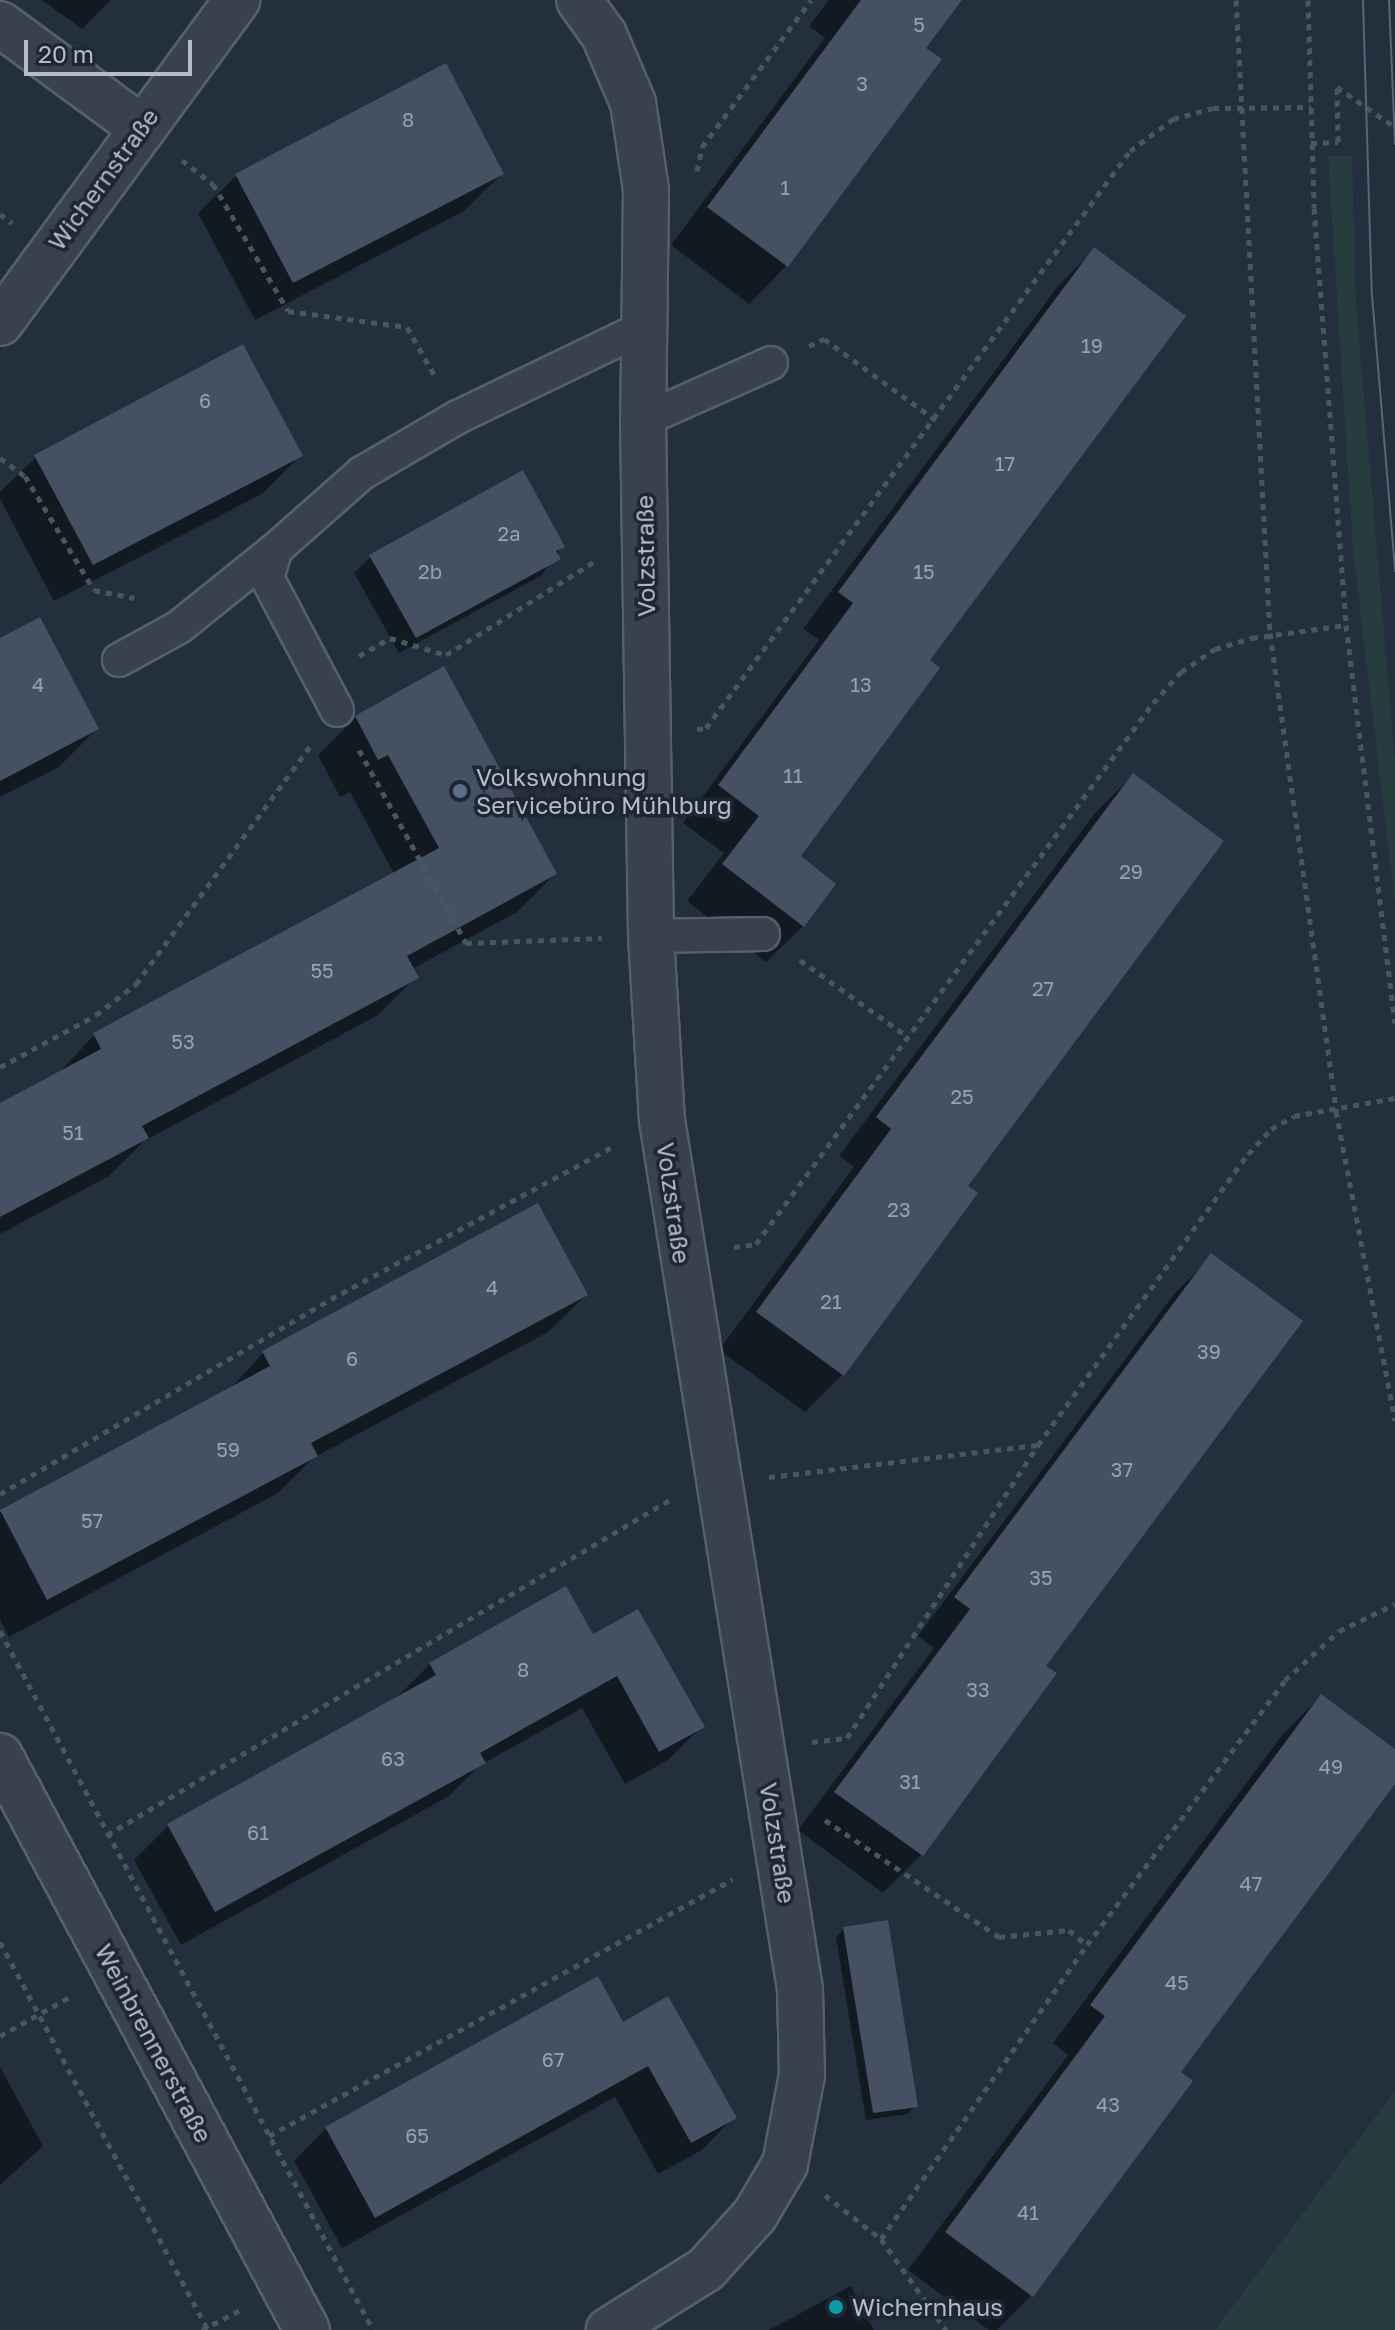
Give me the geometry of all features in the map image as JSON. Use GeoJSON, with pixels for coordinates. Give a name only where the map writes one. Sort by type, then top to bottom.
{"type":"FeatureCollection","features":[{"type":"Feature","properties":{"kind":"street","name":"Wichernstraße"},"geometry":{"type":"LineString","coordinates":[[0,323],[140,127],[237,0]]}},
{"type":"Feature","properties":{"kind":"street","name":"Volzstraße"},"geometry":{"type":"LineString","coordinates":[[579,0],[604,35],[633,103],[646,190],[643,420],[647,735],[651,936],[662,1120],[681,1254],[774,1811],[800,1989],[802,2061],[785,2164],[755,2215],[706,2269],[609,2330]]}},
{"type":"Feature","properties":{"kind":"street"},"geometry":{"type":"LineString","coordinates":[[0,24],[140,127]]}},
{"type":"Feature","properties":{"kind":"street","name":"Weinbrennerstraße"},"geometry":{"type":"LineString","coordinates":[[0,1756],[307,2330]]}},
{"type":"Feature","properties":{"kind":"lane"},"geometry":{"type":"LineString","coordinates":[[119,660],[179,627],[276,549],[362,473],[458,417],[643,328]]}},
{"type":"Feature","properties":{"kind":"lane"},"geometry":{"type":"LineString","coordinates":[[643,420],[771,363]]}},
{"type":"Feature","properties":{"kind":"lane"},"geometry":{"type":"LineString","coordinates":[[276,549],[267,578],[337,710]]}},
{"type":"Feature","properties":{"kind":"lane"},"geometry":{"type":"LineString","coordinates":[[651,936],[763,934]]}},
{"type":"Feature","properties":{"kind":"path"},"geometry":{"type":"LineString","coordinates":[[646,190],[696,175],[702,147],[811,0]]}},
{"type":"Feature","properties":{"kind":"path"},"geometry":{"type":"LineString","coordinates":[[1236,0],[1270,633],[1336,1111],[1395,1420]]}},
{"type":"Feature","properties":{"kind":"path"},"geometry":{"type":"LineString","coordinates":[[1308,0],[1311,143],[1346,625],[1395,1023]]}},
{"type":"Feature","properties":{"kind":"path"},"geometry":{"type":"LineString","coordinates":[[1311,143],[1338,142],[1337,87],[1395,127]]}},
{"type":"Feature","properties":{"kind":"path"},"geometry":{"type":"LineString","coordinates":[[647,735],[706,728],[936,420],[1130,151],[1173,119],[1241,106],[1311,107]]}},
{"type":"Feature","properties":{"kind":"path"},"geometry":{"type":"LineString","coordinates":[[140,127],[213,184],[288,311],[407,327],[458,417]]}},
{"type":"Feature","properties":{"kind":"path"},"geometry":{"type":"LineString","coordinates":[[771,363],[824,339],[936,420]]}},
{"type":"Feature","properties":{"kind":"path"},"geometry":{"type":"LineString","coordinates":[[0,458],[25,476],[94,590],[124,594],[179,627]]}},
{"type":"Feature","properties":{"kind":"path"},"geometry":{"type":"LineString","coordinates":[[320,677],[390,638],[446,655],[645,530]]}},
{"type":"Feature","properties":{"kind":"path"},"geometry":{"type":"LineString","coordinates":[[681,1254],[756,1244],[1153,703],[1181,672],[1215,649],[1270,633],[1346,625]]}},
{"type":"Feature","properties":{"kind":"path"},"geometry":{"type":"LineString","coordinates":[[0,1067],[96,1015],[136,984],[337,710],[466,943],[651,936]]}},
{"type":"Feature","properties":{"kind":"path"},"geometry":{"type":"LineString","coordinates":[[763,934],[907,1036]]}},
{"type":"Feature","properties":{"kind":"path"},"geometry":{"type":"LineString","coordinates":[[762,1747],[847,1738],[1038,1445],[1248,1154],[1271,1129],[1294,1116],[1336,1111],[1395,1098]]}},
{"type":"Feature","properties":{"kind":"path"},"geometry":{"type":"LineString","coordinates":[[0,1494],[331,1299],[662,1120]]}},
{"type":"Feature","properties":{"kind":"path"},"geometry":{"type":"LineString","coordinates":[[107,1835],[684,1491],[718,1482],[1038,1445]]}},
{"type":"Feature","properties":{"kind":"path"},"geometry":{"type":"LineString","coordinates":[[881,2239],[1087,1945],[1285,1680],[1339,1631],[1395,1604]]}},
{"type":"Feature","properties":{"kind":"path"},"geometry":{"type":"LineString","coordinates":[[0,1631],[373,2330]]}},
{"type":"Feature","properties":{"kind":"path"},"geometry":{"type":"LineString","coordinates":[[774,1811],[806,1807],[999,1937],[1069,1930],[1087,1945]]}},
{"type":"Feature","properties":{"kind":"path"},"geometry":{"type":"LineString","coordinates":[[269,2136],[780,1854]]}},
{"type":"Feature","properties":{"kind":"path"},"geometry":{"type":"LineString","coordinates":[[0,1942],[206,2329]]}},
{"type":"Feature","properties":{"kind":"path"},"geometry":{"type":"LineString","coordinates":[[0,2036],[37,2014]]}},
{"type":"Feature","properties":{"kind":"path"},"geometry":{"type":"LineString","coordinates":[[785,2164],[881,2239],[946,2330]]}},
{"type":"Feature","properties":{"kind":"green space"},"geometry":{"type":"Polygon","coordinates":[[[1328,156],[1352,156],[1356,303],[1395,762],[1395,904],[1353,550],[1328,156]]]}},
{"type":"Feature","properties":{"kind":"green space"},"geometry":{"type":"Polygon","coordinates":[[[1395,2091],[1395,2330],[1215,2330],[1395,2091]]]}},
{"type":"Feature","properties":{"kind":"building"},"geometry":{"type":"Polygon","coordinates":[[[861,0],[962,0],[926,48],[942,59],[788,267],[707,207],[861,0]]]}},
{"type":"Feature","properties":{"kind":"building"},"geometry":{"type":"Polygon","coordinates":[[[446,63],[504,174],[293,283],[235,174],[446,63]]]}},
{"type":"Feature","properties":{"kind":"building"},"geometry":{"type":"Polygon","coordinates":[[[1094,247],[1186,316],[930,660],[940,668],[801,856],[836,884],[804,927],[722,864],[759,816],[718,785],[853,603],[838,592],[1094,247]]]}},
{"type":"Feature","properties":{"kind":"building"},"geometry":{"type":"Polygon","coordinates":[[[243,344],[303,456],[93,565],[34,455],[243,344]]]}},
{"type":"Feature","properties":{"kind":"building"},"geometry":{"type":"Polygon","coordinates":[[[523,470],[565,547],[556,551],[561,559],[416,638],[369,555],[523,470]]]}},
{"type":"Feature","properties":{"kind":"building"},"geometry":{"type":"Polygon","coordinates":[[[40,617],[99,729],[0,781],[0,638],[40,617]]]}},
{"type":"Feature","properties":{"kind":"building"},"geometry":{"type":"Polygon","coordinates":[[[444,666],[557,874],[407,956],[419,978],[142,1126],[149,1138],[0,1217],[0,1103],[101,1049],[93,1033],[439,848],[388,755],[378,760],[355,716],[444,666]]]}},
{"type":"Feature","properties":{"kind":"building"},"geometry":{"type":"Polygon","coordinates":[[[1133,773],[1224,841],[968,1186],[978,1193],[844,1376],[756,1312],[891,1129],[876,1117],[1133,773]]]}},
{"type":"Feature","properties":{"kind":"building"},"geometry":{"type":"Polygon","coordinates":[[[538,1203],[588,1295],[311,1443],[318,1456],[47,1600],[0,1510],[270,1366],[262,1351],[538,1203]]]}},
{"type":"Feature","properties":{"kind":"building"},"geometry":{"type":"Polygon","coordinates":[[[1211,1253],[1303,1321],[1046,1666],[1057,1673],[923,1856],[834,1792],[970,1609],[954,1597],[1211,1253]]]}},
{"type":"Feature","properties":{"kind":"building"},"geometry":{"type":"Polygon","coordinates":[[[566,1586],[593,1634],[638,1609],[705,1727],[659,1752],[617,1676],[480,1753],[486,1763],[215,1912],[167,1824],[436,1675],[429,1663],[566,1586]]]}},
{"type":"Feature","properties":{"kind":"building"},"geometry":{"type":"Polygon","coordinates":[[[1321,1694],[1395,1749],[1395,1784],[1181,2072],[1193,2081],[1033,2297],[945,2232],[1105,2016],[1090,2005],[1321,1694]]]}},
{"type":"Feature","properties":{"kind":"building"},"geometry":{"type":"Polygon","coordinates":[[[888,1920],[918,2107],[873,2113],[843,1927],[888,1920]]]}},
{"type":"Feature","properties":{"kind":"building"},"geometry":{"type":"Polygon","coordinates":[[[598,1976],[623,2022],[668,1996],[737,2118],[691,2143],[648,2066],[375,2218],[325,2127],[598,1976]]]}},
{"type":"Feature","properties":{"kind":"tram line"},"geometry":{"type":"LineString","coordinates":[[1363,0],[1372,295],[1395,571]]}},
{"type":"Feature","properties":{"kind":"tram line"},"geometry":{"type":"LineString","coordinates":[[1389,0],[1395,144]]}},
{"type":"Feature","properties":{"kind":"place","name":"Volkswohnung Servicebüro Mühlburg"},"geometry":{"type":"Point","coordinates":[460,791]}},
{"type":"Feature","properties":{"kind":"place","name":"Wichernhaus"},"geometry":{"type":"Point","coordinates":[836,2307]}}]}
